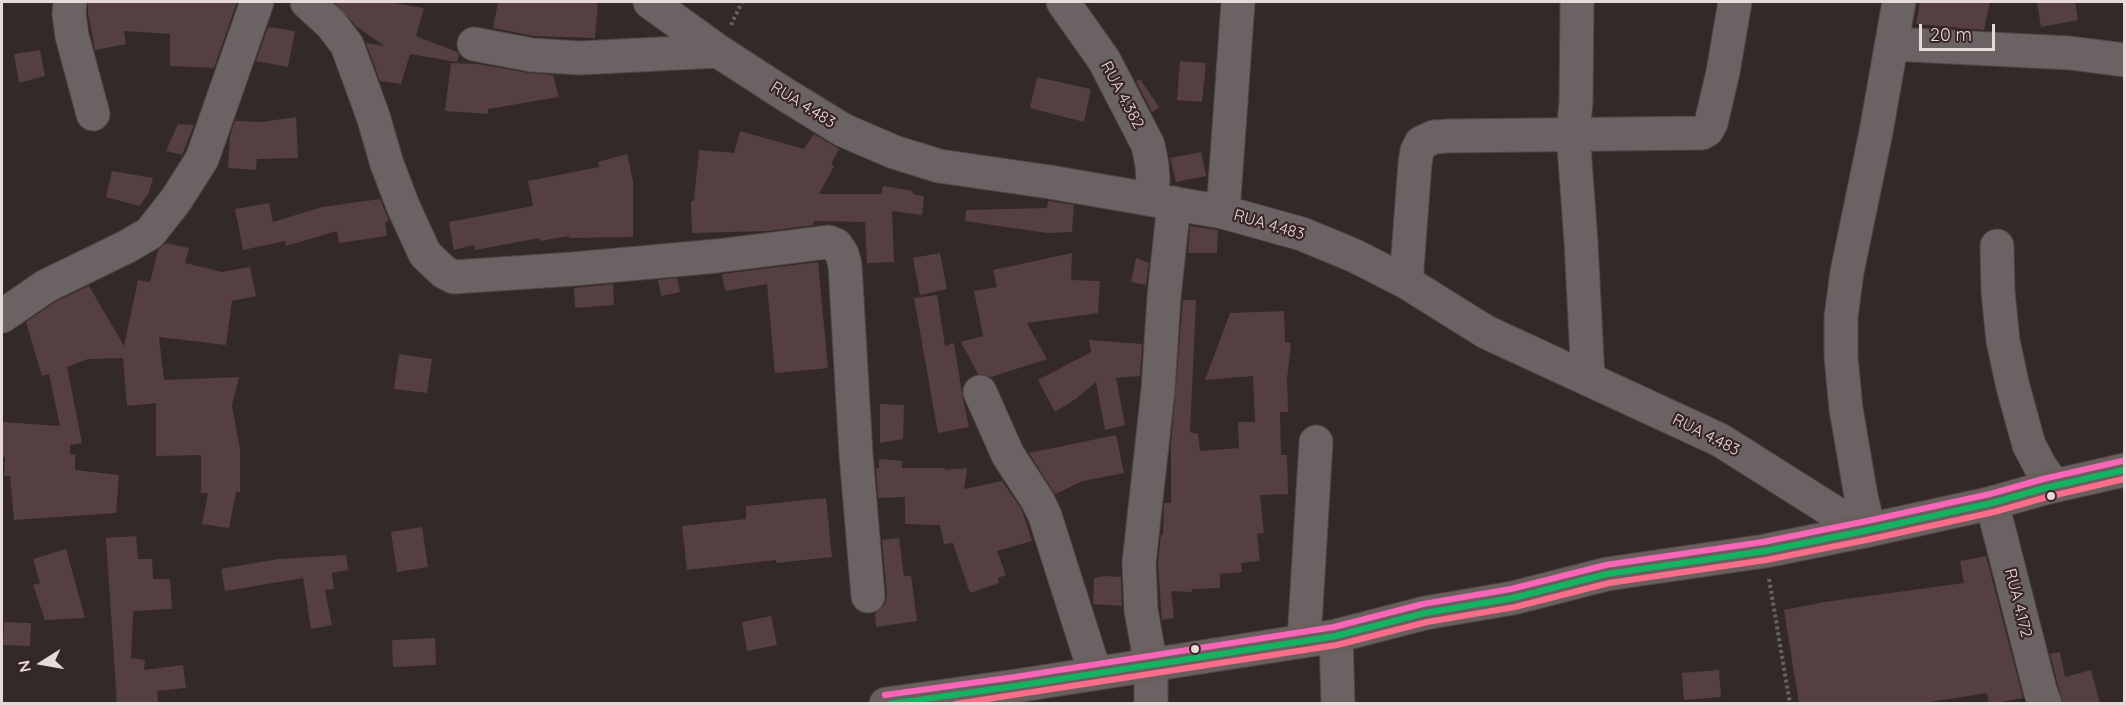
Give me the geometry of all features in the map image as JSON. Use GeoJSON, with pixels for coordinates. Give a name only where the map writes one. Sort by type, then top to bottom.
{"type":"FeatureCollection","features":[{"type":"Feature","properties":{"kind":"main road"},"geometry":{"type":"LineString","coordinates":[[893,703],[1151,666],[1336,636],[1425,613],[1513,598],[1607,574],[1765,551],[1866,530],[2124,470]]}},
{"type":"Feature","properties":{"kind":"street"},"geometry":{"type":"LineString","coordinates":[[70,2],[72,36],[93,114]]}},
{"type":"Feature","properties":{"kind":"street"},"geometry":{"type":"LineString","coordinates":[[2,316],[46,286],[150,233],[176,200],[202,159],[257,2]]}},
{"type":"Feature","properties":{"kind":"street"},"geometry":{"type":"LineString","coordinates":[[307,2],[331,24],[347,45],[373,116],[387,164],[425,254],[444,272],[454,277],[717,256],[828,242],[836,245],[845,265],[857,466],[868,596]]}},
{"type":"Feature","properties":{"kind":"street","name":"RUA 4.483"},"geometry":{"type":"LineString","coordinates":[[650,2],[718,51],[843,130],[894,152],[939,166],[1050,182],[1223,212],[1302,234],[1354,256],[1406,282],[1486,332],[1720,440],[1866,530]]}},
{"type":"Feature","properties":{"kind":"street","name":"RUA 4.382"},"geometry":{"type":"LineString","coordinates":[[1063,2],[1104,60],[1148,145],[1153,181],[1162,201],[1164,297],[1158,390],[1139,563],[1141,610],[1151,666],[1151,704]]}},
{"type":"Feature","properties":{"kind":"street"},"geometry":{"type":"LineString","coordinates":[[1223,212],[1238,2]]}},
{"type":"Feature","properties":{"kind":"street"},"geometry":{"type":"LineString","coordinates":[[1577,2],[1576,102],[1573,134],[1588,378]]}},
{"type":"Feature","properties":{"kind":"street"},"geometry":{"type":"LineString","coordinates":[[1406,282],[1415,163],[1421,143],[1434,137],[1448,136],[1702,133],[1711,123],[1723,72],[1735,2]]}},
{"type":"Feature","properties":{"kind":"street"},"geometry":{"type":"LineString","coordinates":[[1866,530],[1846,409],[1841,357],[1841,316],[1851,251],[1876,132],[1899,2]]}},
{"type":"Feature","properties":{"kind":"street"},"geometry":{"type":"LineString","coordinates":[[474,44],[532,54],[580,58],[718,51]]}},
{"type":"Feature","properties":{"kind":"street"},"geometry":{"type":"LineString","coordinates":[[1892,44],[2070,53],[2124,60]]}},
{"type":"Feature","properties":{"kind":"street"},"geometry":{"type":"LineString","coordinates":[[1997,246],[1998,291],[2003,341],[2013,387],[2029,445],[2054,486]]}},
{"type":"Feature","properties":{"kind":"street"},"geometry":{"type":"LineString","coordinates":[[980,392],[1008,456],[1038,501],[1045,516],[1095,673]]}},
{"type":"Feature","properties":{"kind":"street"},"geometry":{"type":"LineString","coordinates":[[1304,641],[1316,442]]}},
{"type":"Feature","properties":{"kind":"street","name":"RUA 4.172"},"geometry":{"type":"LineString","coordinates":[[1992,502],[2045,704]]}},
{"type":"Feature","properties":{"kind":"street"},"geometry":{"type":"LineString","coordinates":[[1336,636],[1338,704]]}},
{"type":"Feature","properties":{"kind":"path"},"geometry":{"type":"LineString","coordinates":[[1765,551],[1790,704]]}},
{"type":"Feature","properties":{"kind":"building"},"geometry":{"type":"Polygon","coordinates":[[[88,2],[237,2],[214,68],[170,66],[170,34],[124,31],[126,44],[95,50],[88,2]]]}},
{"type":"Feature","properties":{"kind":"building"},"geometry":{"type":"Polygon","coordinates":[[[334,2],[387,2],[424,8],[416,36],[457,52],[459,54],[457,62],[410,54],[401,84],[380,81],[366,43],[384,46],[356,26],[334,2]]]}},
{"type":"Feature","properties":{"kind":"building"},"geometry":{"type":"Polygon","coordinates":[[[498,2],[598,2],[595,38],[534,36],[493,28],[498,2]]]}},
{"type":"Feature","properties":{"kind":"building"},"geometry":{"type":"Polygon","coordinates":[[[1920,2],[1990,2],[1984,30],[1916,24],[1920,2]]]}},
{"type":"Feature","properties":{"kind":"building"},"geometry":{"type":"Polygon","coordinates":[[[2037,2],[2075,2],[2078,20],[2041,27],[2037,2]]]}},
{"type":"Feature","properties":{"kind":"building"},"geometry":{"type":"Polygon","coordinates":[[[268,27],[295,31],[288,67],[256,61],[268,27]]]}},
{"type":"Feature","properties":{"kind":"building"},"geometry":{"type":"Polygon","coordinates":[[[40,50],[45,76],[19,83],[14,54],[40,50]]]}},
{"type":"Feature","properties":{"kind":"building"},"geometry":{"type":"Polygon","coordinates":[[[1180,61],[1206,63],[1202,102],[1177,100],[1180,61]]]}},
{"type":"Feature","properties":{"kind":"building"},"geometry":{"type":"Polygon","coordinates":[[[451,63],[478,64],[553,75],[559,97],[488,109],[488,114],[445,111],[451,63]]]}},
{"type":"Feature","properties":{"kind":"building"},"geometry":{"type":"Polygon","coordinates":[[[1037,77],[1091,89],[1084,122],[1030,108],[1037,77]]]}},
{"type":"Feature","properties":{"kind":"building"},"geometry":{"type":"Polygon","coordinates":[[[1140,79],[1159,107],[1152,112],[1136,81],[1140,79]]]}},
{"type":"Feature","properties":{"kind":"building"},"geometry":{"type":"Polygon","coordinates":[[[296,117],[298,158],[257,159],[256,170],[228,168],[230,135],[235,121],[261,122],[296,117]]]}},
{"type":"Feature","properties":{"kind":"building"},"geometry":{"type":"Polygon","coordinates":[[[178,124],[194,125],[182,155],[166,151],[178,124]]]}},
{"type":"Feature","properties":{"kind":"building"},"geometry":{"type":"Polygon","coordinates":[[[740,131],[804,149],[814,134],[839,149],[831,164],[834,166],[819,194],[881,194],[883,186],[913,191],[913,194],[924,196],[922,215],[892,211],[894,262],[867,263],[865,222],[814,221],[814,225],[768,231],[692,233],[691,201],[694,201],[699,150],[734,153],[740,131]]]}},
{"type":"Feature","properties":{"kind":"building"},"geometry":{"type":"Polygon","coordinates":[[[1201,152],[1206,176],[1176,182],[1170,158],[1201,152]]]}},
{"type":"Feature","properties":{"kind":"building"},"geometry":{"type":"Polygon","coordinates":[[[627,154],[633,181],[633,237],[569,238],[569,236],[540,241],[539,238],[475,250],[474,245],[454,250],[449,222],[533,206],[528,181],[599,167],[598,162],[627,154]]]}},
{"type":"Feature","properties":{"kind":"building"},"geometry":{"type":"Polygon","coordinates":[[[112,171],[153,178],[148,195],[139,206],[106,197],[112,171]]]}},
{"type":"Feature","properties":{"kind":"building"},"geometry":{"type":"Polygon","coordinates":[[[380,199],[389,221],[385,222],[387,236],[339,243],[337,231],[286,246],[285,241],[243,250],[235,209],[269,203],[273,222],[322,207],[380,199]]]}},
{"type":"Feature","properties":{"kind":"building"},"geometry":{"type":"Polygon","coordinates":[[[1048,201],[1074,205],[1072,232],[1047,233],[965,221],[966,210],[1047,208],[1048,201]]]}},
{"type":"Feature","properties":{"kind":"building"},"geometry":{"type":"Polygon","coordinates":[[[1190,226],[1218,230],[1217,253],[1188,253],[1190,226]]]}},
{"type":"Feature","properties":{"kind":"building"},"geometry":{"type":"Polygon","coordinates":[[[166,243],[189,248],[185,263],[222,272],[250,267],[256,296],[232,301],[226,345],[159,337],[164,380],[239,377],[232,405],[240,449],[240,492],[236,492],[229,528],[202,524],[208,493],[201,493],[201,455],[156,456],[156,403],[127,406],[123,358],[88,359],[67,367],[82,443],[70,445],[70,455],[75,454],[75,470],[119,475],[116,513],[14,520],[10,476],[4,476],[2,422],[60,426],[49,374],[42,376],[26,322],[55,302],[89,286],[124,346],[138,280],[150,282],[158,250],[166,243]]]}},
{"type":"Feature","properties":{"kind":"building"},"geometry":{"type":"Polygon","coordinates":[[[940,253],[947,289],[920,295],[913,258],[940,253]]]}},
{"type":"Feature","properties":{"kind":"building"},"geometry":{"type":"Polygon","coordinates":[[[1072,253],[1071,280],[1100,281],[1098,313],[1027,323],[1047,359],[991,377],[978,374],[961,342],[983,336],[974,291],[997,287],[993,270],[1072,253]]]}},
{"type":"Feature","properties":{"kind":"building"},"geometry":{"type":"Polygon","coordinates":[[[1136,258],[1149,263],[1146,285],[1131,282],[1136,258]]]}},
{"type":"Feature","properties":{"kind":"building"},"geometry":{"type":"Polygon","coordinates":[[[818,262],[828,368],[775,373],[767,284],[725,291],[722,274],[818,262]]]}},
{"type":"Feature","properties":{"kind":"building"},"geometry":{"type":"Polygon","coordinates":[[[677,278],[680,292],[661,296],[658,280],[677,278]]]}},
{"type":"Feature","properties":{"kind":"building"},"geometry":{"type":"Polygon","coordinates":[[[613,284],[614,305],[575,308],[574,288],[613,284]]]}},
{"type":"Feature","properties":{"kind":"building"},"geometry":{"type":"Polygon","coordinates":[[[937,295],[945,346],[954,343],[969,427],[938,433],[914,298],[937,295]]]}},
{"type":"Feature","properties":{"kind":"building"},"geometry":{"type":"Polygon","coordinates":[[[1183,300],[1196,300],[1190,432],[1198,434],[1200,451],[1239,448],[1238,422],[1255,422],[1253,376],[1205,380],[1230,313],[1284,311],[1285,342],[1291,343],[1287,379],[1288,412],[1280,412],[1281,455],[1287,455],[1288,494],[1260,495],[1264,533],[1257,534],[1260,561],[1241,563],[1242,572],[1220,574],[1220,588],[1192,589],[1192,592],[1171,591],[1174,618],[1162,620],[1158,564],[1161,535],[1163,535],[1164,503],[1171,503],[1171,444],[1183,300]]]}},
{"type":"Feature","properties":{"kind":"building"},"geometry":{"type":"Polygon","coordinates":[[[1089,340],[1142,344],[1140,376],[1116,378],[1125,425],[1105,430],[1096,382],[1055,412],[1038,380],[1091,352],[1089,340]]]}},
{"type":"Feature","properties":{"kind":"building"},"geometry":{"type":"Polygon","coordinates":[[[399,354],[432,359],[427,393],[394,389],[399,354]]]}},
{"type":"Feature","properties":{"kind":"building"},"geometry":{"type":"Polygon","coordinates":[[[880,404],[904,405],[903,439],[880,443],[880,404]]]}},
{"type":"Feature","properties":{"kind":"building"},"geometry":{"type":"Polygon","coordinates":[[[1116,435],[1124,473],[1083,481],[1055,494],[1029,453],[1116,435]]]}},
{"type":"Feature","properties":{"kind":"building"},"geometry":{"type":"Polygon","coordinates":[[[879,459],[902,461],[902,468],[945,468],[945,470],[967,468],[964,489],[1002,481],[1022,510],[1032,541],[997,551],[1006,575],[998,578],[999,583],[970,593],[953,543],[944,544],[940,525],[905,524],[905,497],[878,498],[876,468],[879,468],[879,459]]]}},
{"type":"Feature","properties":{"kind":"building"},"geometry":{"type":"Polygon","coordinates":[[[826,498],[832,557],[776,563],[776,560],[687,570],[682,526],[746,519],[746,506],[826,498]]]}},
{"type":"Feature","properties":{"kind":"building"},"geometry":{"type":"Polygon","coordinates":[[[422,527],[428,567],[397,572],[391,532],[422,527]]]}},
{"type":"Feature","properties":{"kind":"building"},"geometry":{"type":"Polygon","coordinates":[[[136,536],[138,559],[152,559],[153,579],[170,579],[172,609],[133,611],[131,658],[145,660],[144,670],[183,665],[186,688],[157,691],[158,704],[117,704],[106,538],[136,536]]]}},
{"type":"Feature","properties":{"kind":"building"},"geometry":{"type":"Polygon","coordinates":[[[899,538],[904,576],[911,576],[917,621],[876,627],[875,613],[885,604],[887,595],[882,540],[899,538]]]}},
{"type":"Feature","properties":{"kind":"building"},"geometry":{"type":"Polygon","coordinates":[[[66,549],[85,618],[45,620],[33,585],[40,583],[33,559],[66,549]]]}},
{"type":"Feature","properties":{"kind":"building"},"geometry":{"type":"Polygon","coordinates":[[[346,555],[348,570],[332,573],[334,589],[325,590],[332,625],[311,629],[303,578],[225,591],[221,569],[278,559],[346,555]]]}},
{"type":"Feature","properties":{"kind":"building"},"geometry":{"type":"Polygon","coordinates":[[[1986,556],[2023,698],[1989,704],[1987,693],[1917,704],[1799,704],[1784,610],[1824,602],[1964,583],[1960,561],[1986,556]]]}},
{"type":"Feature","properties":{"kind":"building"},"geometry":{"type":"Polygon","coordinates":[[[1121,577],[1122,606],[1093,604],[1094,578],[1121,577]]]}},
{"type":"Feature","properties":{"kind":"building"},"geometry":{"type":"Polygon","coordinates":[[[771,616],[777,645],[747,651],[742,622],[771,616]]]}},
{"type":"Feature","properties":{"kind":"building"},"geometry":{"type":"Polygon","coordinates":[[[4,622],[31,623],[30,646],[3,645],[4,622]]]}},
{"type":"Feature","properties":{"kind":"building"},"geometry":{"type":"Polygon","coordinates":[[[435,638],[436,665],[393,667],[392,640],[435,638]]]}},
{"type":"Feature","properties":{"kind":"building"},"geometry":{"type":"Polygon","coordinates":[[[2060,652],[2065,677],[2091,670],[2100,704],[2063,704],[2050,654],[2060,652]]]}},
{"type":"Feature","properties":{"kind":"building"},"geometry":{"type":"Polygon","coordinates":[[[1719,670],[1721,697],[1684,700],[1682,673],[1719,670]]]}},
{"type":"Feature","properties":{"kind":"transit line"},"geometry":{"type":"LineString","coordinates":[[885,695],[1334,627],[1423,604],[1511,589],[1606,565],[1763,542],[1867,521],[1990,494],[2122,461]]}},
{"type":"Feature","properties":{"kind":"transit line"},"geometry":{"type":"LineString","coordinates":[[890,704],[1336,636],[1425,613],[1513,598],[1607,574],[1765,551],[1869,530],[1992,503],[2124,470]]}},
{"type":"Feature","properties":{"kind":"transit line"},"geometry":{"type":"LineString","coordinates":[[955,704],[1337,645],[1427,622],[1515,607],[1609,583],[1766,560],[1871,539],[1994,512],[2124,479]]}}]}
